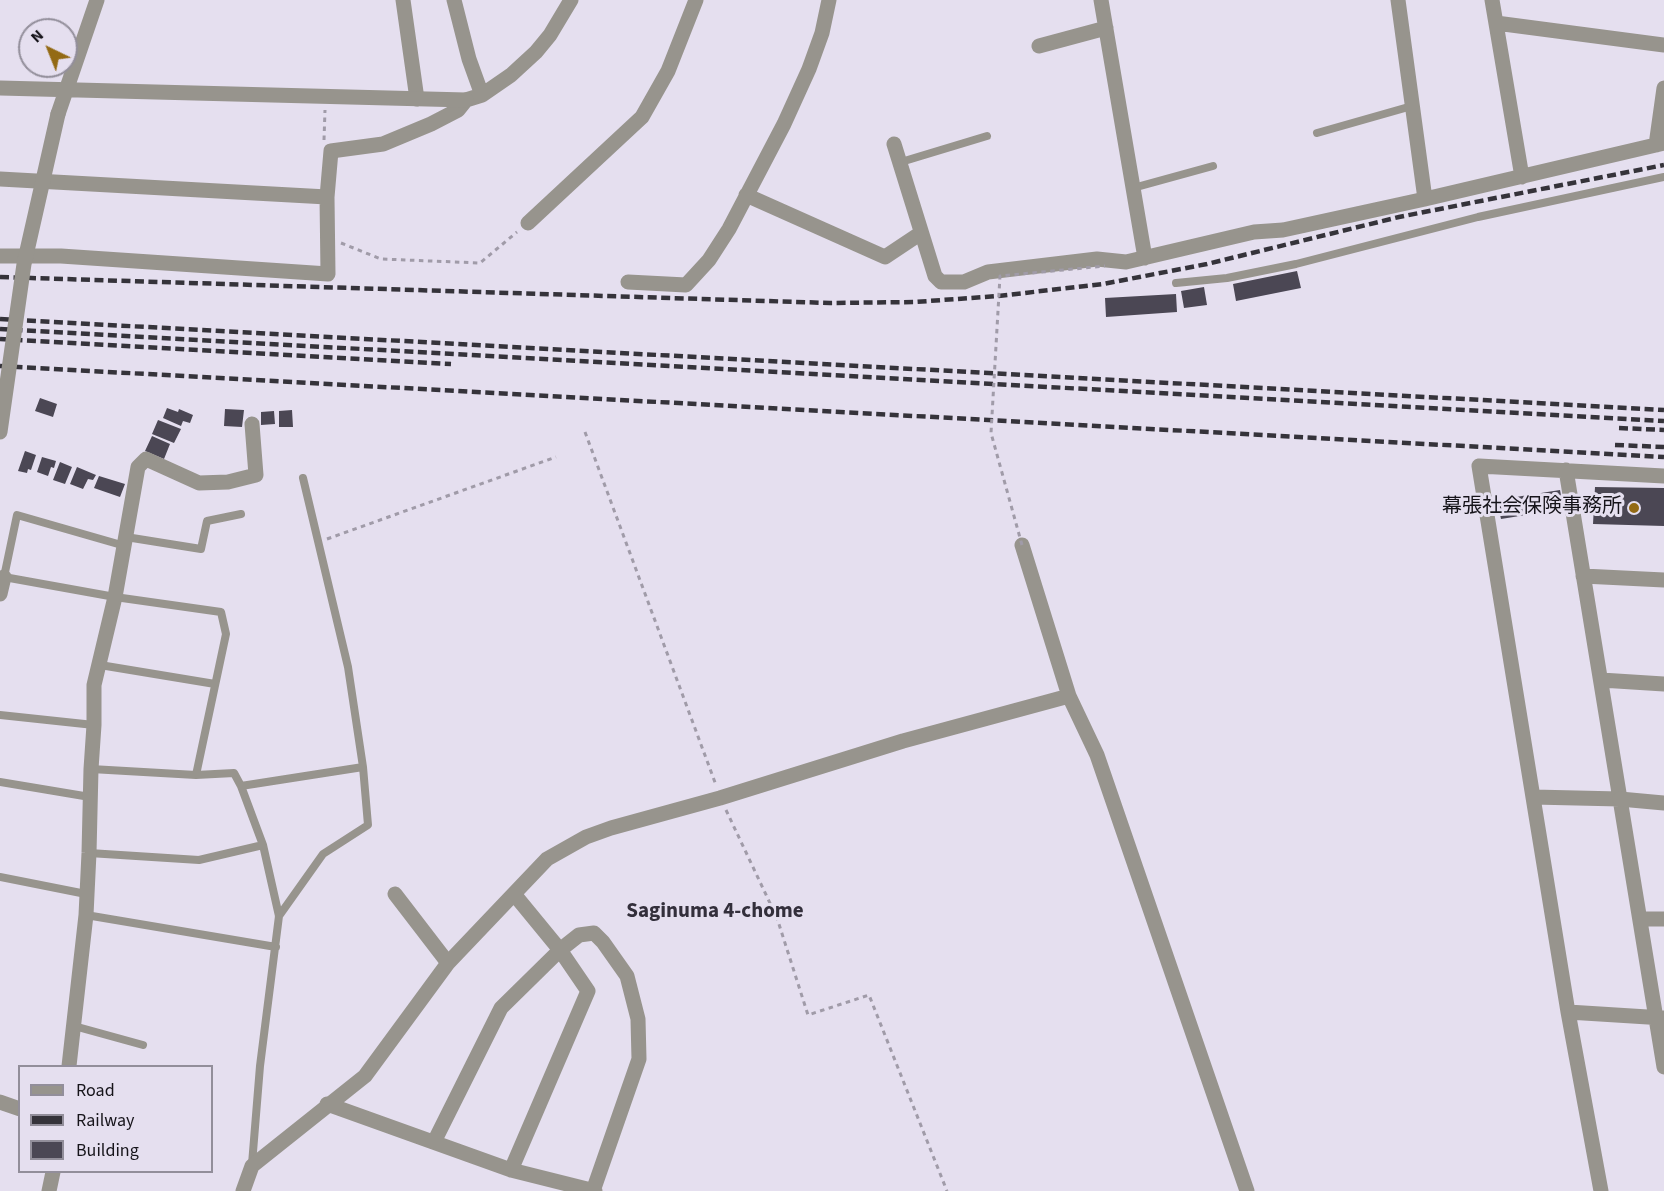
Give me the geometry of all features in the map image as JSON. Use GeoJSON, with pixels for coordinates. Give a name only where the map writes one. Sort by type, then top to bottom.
{"type":"FeatureCollection","features":[{"type":"Feature","properties":{"kind":"street"},"geometry":{"type":"LineString","coordinates":[[0,432],[24,264],[58,114],[97,0]]}},
{"type":"Feature","properties":{"kind":"street"},"geometry":{"type":"LineString","coordinates":[[403,0],[417,99]]}},
{"type":"Feature","properties":{"kind":"street"},"geometry":{"type":"LineString","coordinates":[[454,0],[468,59],[482,95]]}},
{"type":"Feature","properties":{"kind":"street"},"geometry":{"type":"LineString","coordinates":[[0,88],[466,100],[482,95],[511,75],[536,52],[562,18],[570,0]]}},
{"type":"Feature","properties":{"kind":"street"},"geometry":{"type":"LineString","coordinates":[[528,223],[642,117],[668,71],[696,0]]}},
{"type":"Feature","properties":{"kind":"street"},"geometry":{"type":"LineString","coordinates":[[628,282],[686,285],[709,260],[729,229],[784,124],[809,69],[822,33],[829,0]]}},
{"type":"Feature","properties":{"kind":"street"},"geometry":{"type":"LineString","coordinates":[[1101,0],[1145,258]]}},
{"type":"Feature","properties":{"kind":"street"},"geometry":{"type":"LineString","coordinates":[[1398,0],[1425,199]]}},
{"type":"Feature","properties":{"kind":"street"},"geometry":{"type":"LineString","coordinates":[[1492,0],[1522,177]]}},
{"type":"Feature","properties":{"kind":"street"},"geometry":{"type":"LineString","coordinates":[[1496,23],[1664,45]]}},
{"type":"Feature","properties":{"kind":"street"},"geometry":{"type":"LineString","coordinates":[[1039,46],[1106,28]]}},
{"type":"Feature","properties":{"kind":"street"},"geometry":{"type":"LineString","coordinates":[[894,144],[935,276],[942,282],[964,282],[988,272],[1097,259],[1126,262],[1254,232],[1283,230],[1425,199],[1660,144],[1664,88]]}},
{"type":"Feature","properties":{"kind":"street"},"geometry":{"type":"LineString","coordinates":[[0,256],[61,256],[328,274],[327,197],[331,152],[383,144],[458,111],[466,100]]}},
{"type":"Feature","properties":{"kind":"street"},"geometry":{"type":"LineString","coordinates":[[0,179],[327,197]]}},
{"type":"Feature","properties":{"kind":"street"},"geometry":{"type":"LineString","coordinates":[[746,195],[885,257],[921,233]]}},
{"type":"Feature","properties":{"kind":"street"},"geometry":{"type":"LineString","coordinates":[[69,1065],[86,915],[94,685],[115,597],[138,467],[146,459],[199,483],[228,482],[256,476],[252,424]]}},
{"type":"Feature","properties":{"kind":"street"},"geometry":{"type":"LineString","coordinates":[[1601,1191],[1568,1011],[1479,466],[1664,476]]}},
{"type":"Feature","properties":{"kind":"street"},"geometry":{"type":"LineString","coordinates":[[1566,470],[1640,919],[1660,1018],[1664,1067]]}},
{"type":"Feature","properties":{"kind":"street"},"geometry":{"type":"LineString","coordinates":[[1022,545],[1070,696],[1096,754],[1247,1191]]}},
{"type":"Feature","properties":{"kind":"street"},"geometry":{"type":"LineString","coordinates":[[1583,576],[1664,580]]}},
{"type":"Feature","properties":{"kind":"street"},"geometry":{"type":"LineString","coordinates":[[0,594],[4,577]]}},
{"type":"Feature","properties":{"kind":"street"},"geometry":{"type":"LineString","coordinates":[[1601,680],[1664,684]]}},
{"type":"Feature","properties":{"kind":"street"},"geometry":{"type":"LineString","coordinates":[[243,1191],[252,1166],[365,1076],[448,963],[547,859],[586,837],[611,828],[720,798],[903,741],[1070,696]]}},
{"type":"Feature","properties":{"kind":"street"},"geometry":{"type":"LineString","coordinates":[[1533,797],[1620,799],[1664,803]]}},
{"type":"Feature","properties":{"kind":"street"},"geometry":{"type":"LineString","coordinates":[[395,894],[448,963]]}},
{"type":"Feature","properties":{"kind":"street"},"geometry":{"type":"LineString","coordinates":[[512,1170],[588,991],[560,950],[514,894]]}},
{"type":"Feature","properties":{"kind":"street"},"geometry":{"type":"LineString","coordinates":[[1640,919],[1664,919]]}},
{"type":"Feature","properties":{"kind":"street"},"geometry":{"type":"LineString","coordinates":[[327,1104],[512,1170],[594,1191],[639,1059],[638,1019],[627,976],[594,933],[579,935],[560,950],[501,1008],[434,1142]]}},
{"type":"Feature","properties":{"kind":"street"},"geometry":{"type":"LineString","coordinates":[[1568,1011],[1660,1018]]}},
{"type":"Feature","properties":{"kind":"street"},"geometry":{"type":"LineString","coordinates":[[0,1102],[18,1108]]}},
{"type":"Feature","properties":{"kind":"street"},"geometry":{"type":"LineString","coordinates":[[49,1191],[53,1173]]}},
{"type":"Feature","properties":{"kind":"lane"},"geometry":{"type":"LineString","coordinates":[[1317,134],[1412,106]]}},
{"type":"Feature","properties":{"kind":"lane"},"geometry":{"type":"LineString","coordinates":[[901,162],[987,136]]}},
{"type":"Feature","properties":{"kind":"lane"},"geometry":{"type":"LineString","coordinates":[[1133,188],[1213,166]]}},
{"type":"Feature","properties":{"kind":"lane"},"geometry":{"type":"LineString","coordinates":[[1176,283],[1227,278],[1296,264],[1478,217],[1664,177]]}},
{"type":"Feature","properties":{"kind":"lane"},"geometry":{"type":"LineString","coordinates":[[279,916],[323,854],[368,825],[363,767],[348,667],[303,478]]}},
{"type":"Feature","properties":{"kind":"lane"},"geometry":{"type":"LineString","coordinates":[[196,775],[226,634],[221,612],[115,597],[4,577],[17,515],[125,541],[201,549],[207,522],[241,514]]}},
{"type":"Feature","properties":{"kind":"lane"},"geometry":{"type":"LineString","coordinates":[[100,665],[215,684]]}},
{"type":"Feature","properties":{"kind":"lane"},"geometry":{"type":"LineString","coordinates":[[0,715],[94,725]]}},
{"type":"Feature","properties":{"kind":"lane"},"geometry":{"type":"LineString","coordinates":[[242,786],[363,767]]}},
{"type":"Feature","properties":{"kind":"lane"},"geometry":{"type":"LineString","coordinates":[[91,769],[196,775],[234,773],[242,786],[263,844],[279,916],[260,1066],[252,1166]]}},
{"type":"Feature","properties":{"kind":"lane"},"geometry":{"type":"LineString","coordinates":[[0,782],[90,797]]}},
{"type":"Feature","properties":{"kind":"lane"},"geometry":{"type":"LineString","coordinates":[[89,853],[199,860],[263,844]]}},
{"type":"Feature","properties":{"kind":"lane"},"geometry":{"type":"LineString","coordinates":[[0,877],[86,894]]}},
{"type":"Feature","properties":{"kind":"lane"},"geometry":{"type":"LineString","coordinates":[[86,915],[276,947]]}},
{"type":"Feature","properties":{"kind":"lane"},"geometry":{"type":"LineString","coordinates":[[74,1026],[143,1045]]}},
{"type":"Feature","properties":{"kind":"path"},"geometry":{"type":"LineString","coordinates":[[325,96],[324,139],[331,152]]}},
{"type":"Feature","properties":{"kind":"path"},"geometry":{"type":"LineString","coordinates":[[327,237],[381,259],[480,263],[528,223]]}},
{"type":"Feature","properties":{"kind":"path"},"geometry":{"type":"LineString","coordinates":[[1022,545],[991,433],[1000,276],[1105,266]]}},
{"type":"Feature","properties":{"kind":"path"},"geometry":{"type":"LineString","coordinates":[[585,432],[720,798],[777,918],[808,1015],[869,995],[947,1191]]}},
{"type":"Feature","properties":{"kind":"path"},"geometry":{"type":"LineString","coordinates":[[317,543],[556,457]]}},
{"type":"Feature","properties":{"kind":"building"},"geometry":{"type":"Polygon","coordinates":[[[1297,271],[1301,288],[1236,301],[1233,284],[1297,271]]]}},
{"type":"Feature","properties":{"kind":"building"},"geometry":{"type":"Polygon","coordinates":[[[1204,287],[1207,305],[1184,308],[1181,291],[1204,287]]]}},
{"type":"Feature","properties":{"kind":"building"},"geometry":{"type":"Polygon","coordinates":[[[1176,294],[1177,312],[1106,317],[1105,298],[1176,294]]]}},
{"type":"Feature","properties":{"kind":"building"},"geometry":{"type":"Polygon","coordinates":[[[40,398],[57,404],[53,417],[35,411],[40,398]]]}},
{"type":"Feature","properties":{"kind":"building"},"geometry":{"type":"Polygon","coordinates":[[[167,408],[178,412],[179,409],[193,415],[190,423],[183,421],[181,426],[163,418],[167,408]]]}},
{"type":"Feature","properties":{"kind":"building"},"geometry":{"type":"Polygon","coordinates":[[[225,409],[244,410],[242,427],[224,426],[225,409]]]}},
{"type":"Feature","properties":{"kind":"building"},"geometry":{"type":"Polygon","coordinates":[[[292,410],[293,427],[279,427],[279,411],[292,410]]]}},
{"type":"Feature","properties":{"kind":"building"},"geometry":{"type":"Polygon","coordinates":[[[274,411],[275,424],[261,425],[261,412],[274,411]]]}},
{"type":"Feature","properties":{"kind":"building"},"geometry":{"type":"Polygon","coordinates":[[[158,420],[181,429],[174,443],[152,434],[158,420]]]}},
{"type":"Feature","properties":{"kind":"building"},"geometry":{"type":"Polygon","coordinates":[[[152,436],[170,444],[164,459],[145,451],[152,436]]]}},
{"type":"Feature","properties":{"kind":"building"},"geometry":{"type":"Polygon","coordinates":[[[25,451],[36,455],[31,470],[28,469],[27,473],[18,471],[25,451]]]}},
{"type":"Feature","properties":{"kind":"building"},"geometry":{"type":"Polygon","coordinates":[[[42,457],[56,461],[48,476],[37,472],[42,457]]]}},
{"type":"Feature","properties":{"kind":"building"},"geometry":{"type":"Polygon","coordinates":[[[60,462],[72,467],[65,484],[53,480],[60,462]]]}},
{"type":"Feature","properties":{"kind":"building"},"geometry":{"type":"Polygon","coordinates":[[[77,467],[96,475],[93,480],[88,479],[83,489],[70,484],[77,467]]]}},
{"type":"Feature","properties":{"kind":"building"},"geometry":{"type":"Polygon","coordinates":[[[99,476],[125,484],[120,497],[94,488],[99,476]]]}},
{"type":"Feature","properties":{"kind":"building"},"geometry":{"type":"Polygon","coordinates":[[[1595,487],[1664,488],[1664,526],[1593,524],[1595,487]]]}},
{"type":"Feature","properties":{"kind":"building"},"geometry":{"type":"Polygon","coordinates":[[[1560,490],[1563,506],[1557,507],[1557,510],[1501,519],[1497,500],[1560,490]]]}},
{"type":"Feature","properties":{"kind":"railway"},"geometry":{"type":"LineString","coordinates":[[0,277],[830,303],[915,302],[998,296],[1103,284],[1207,264],[1399,217],[1664,165]]}},
{"type":"Feature","properties":{"kind":"railway"},"geometry":{"type":"LineString","coordinates":[[0,319],[1664,410]]}},
{"type":"Feature","properties":{"kind":"railway"},"geometry":{"type":"LineString","coordinates":[[0,329],[1664,421]]}},
{"type":"Feature","properties":{"kind":"railway"},"geometry":{"type":"LineString","coordinates":[[0,339],[451,364]]}},
{"type":"Feature","properties":{"kind":"railway"},"geometry":{"type":"LineString","coordinates":[[0,366],[1664,457]]}},
{"type":"Feature","properties":{"kind":"railway"},"geometry":{"type":"LineString","coordinates":[[1619,428],[1664,430]]}},
{"type":"Feature","properties":{"kind":"railway"},"geometry":{"type":"LineString","coordinates":[[1615,445],[1664,447]]}},
{"type":"Feature","properties":{"kind":"place","name":"幕張社会保険事務所"},"geometry":{"type":"Point","coordinates":[1634,508]}},
{"type":"Feature","properties":{"kind":"district","name":"Saginuma 4-chome"},"geometry":{"type":"Point","coordinates":[715,912]}}]}
